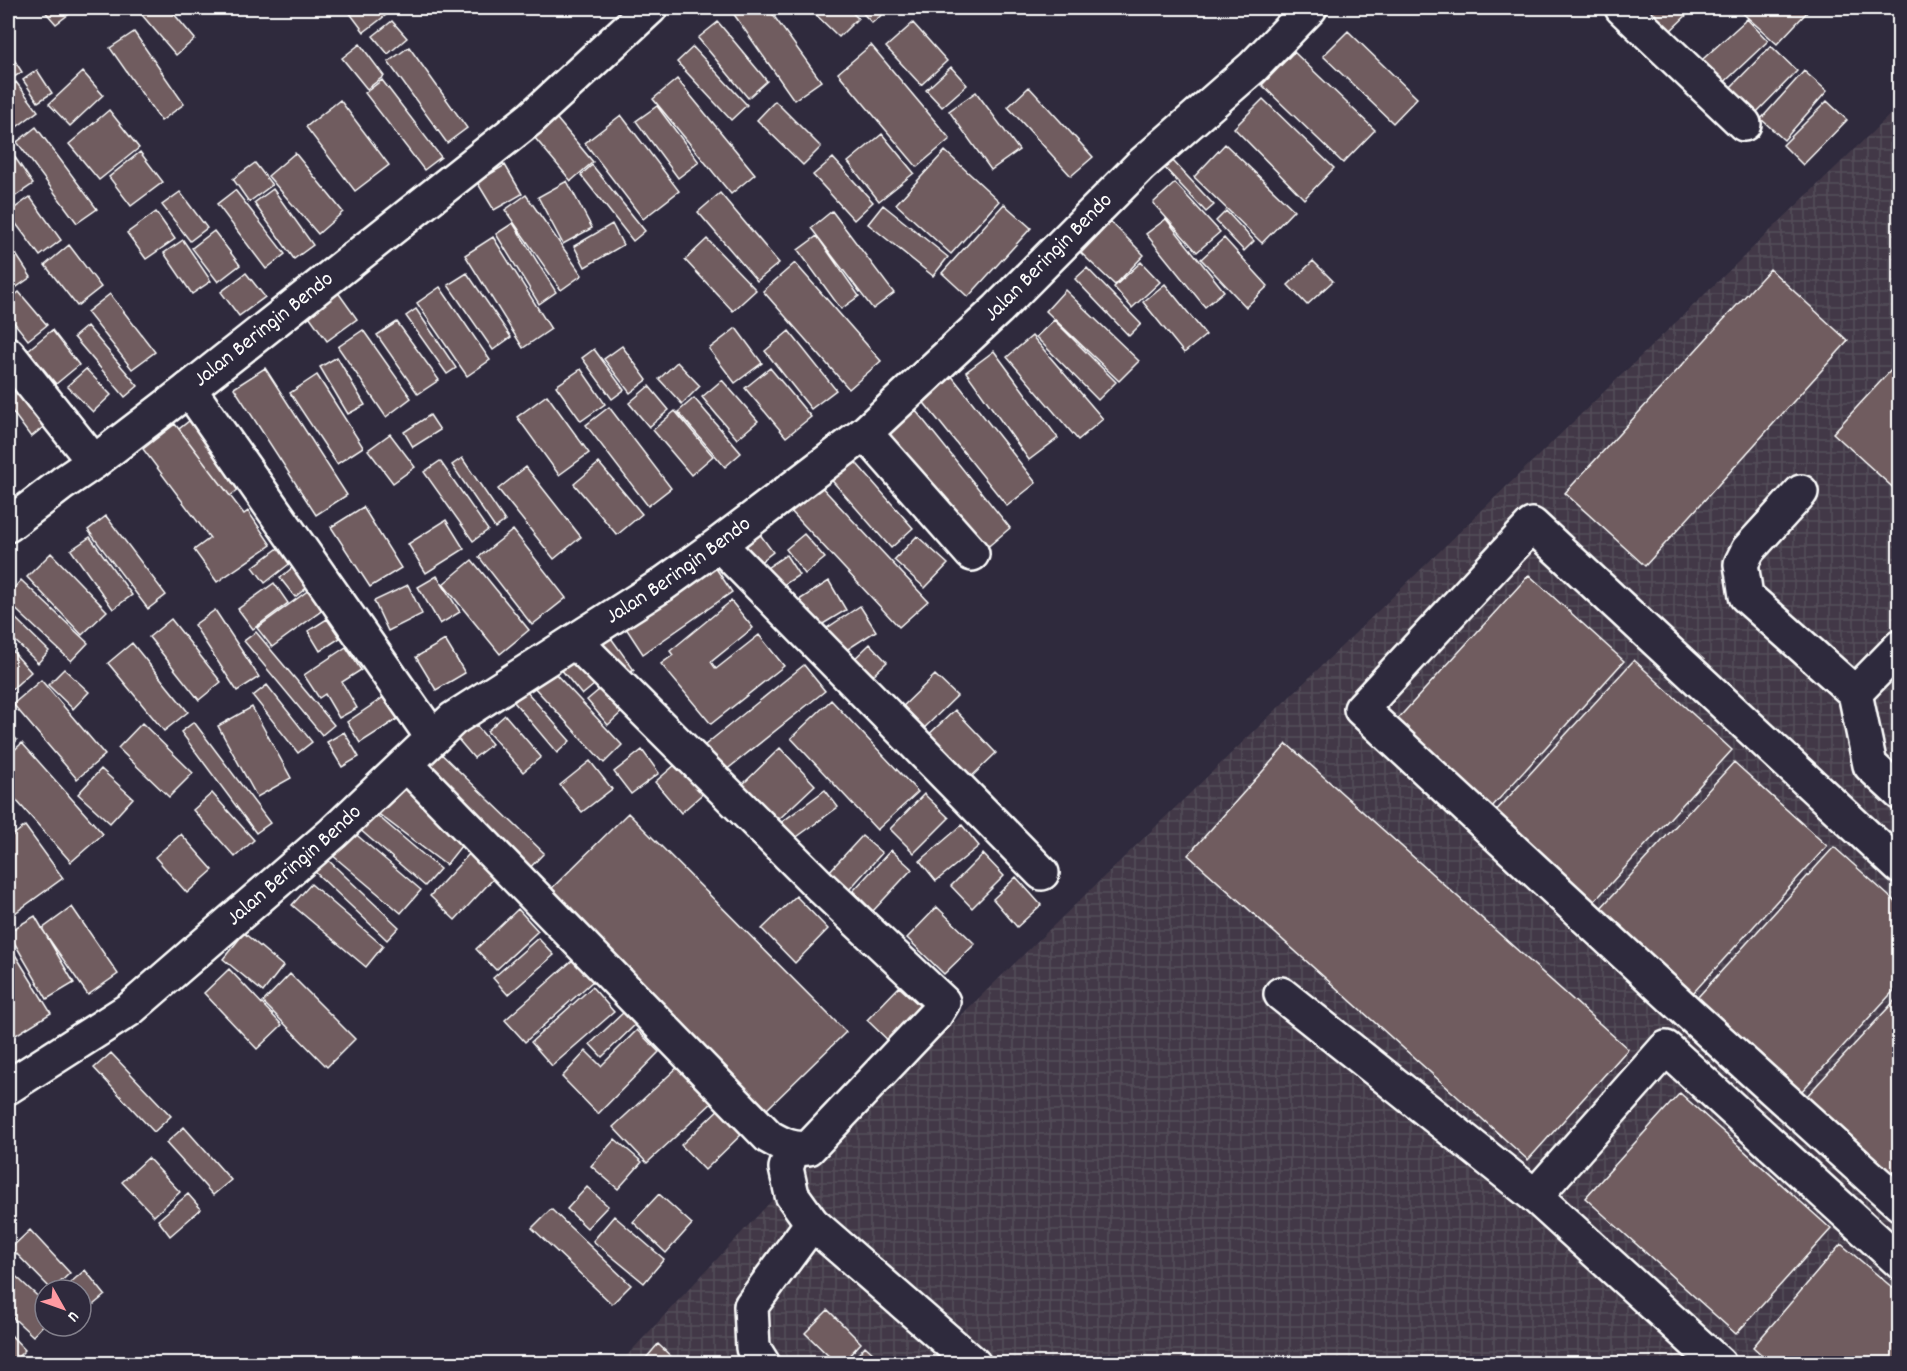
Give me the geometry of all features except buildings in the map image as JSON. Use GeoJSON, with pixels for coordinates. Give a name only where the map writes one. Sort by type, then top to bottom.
{"type":"FeatureCollection","features":[{"type":"Feature","properties":{"kind":"street","name":"Jalan Beringin Bendo"},"geometry":{"type":"LineString","coordinates":[[8,525],[94,462],[530,119],[650,8]]}},
{"type":"Feature","properties":{"kind":"street","name":"Jalan Beringin Bendo"},"geometry":{"type":"LineString","coordinates":[[8,1087],[130,1009],[333,832],[453,719],[662,585],[865,433],[998,309],[1140,166],[1253,67],[1310,8]]}},
{"type":"Feature","properties":{"kind":"street"},"geometry":{"type":"LineString","coordinates":[[1622,8],[1744,124]]}},
{"type":"Feature","properties":{"kind":"street"},"geometry":{"type":"LineString","coordinates":[[8,354],[94,462]]}},
{"type":"Feature","properties":{"kind":"street"},"geometry":{"type":"LineString","coordinates":[[189,388],[433,738]]}},
{"type":"Feature","properties":{"kind":"street"},"geometry":{"type":"LineString","coordinates":[[865,433],[972,554]]}},
{"type":"Feature","properties":{"kind":"street"},"geometry":{"type":"LineString","coordinates":[[1801,492],[1748,550],[1741,564],[1746,596],[1855,693],[1870,765],[1899,793]]}},
{"type":"Feature","properties":{"kind":"street"},"geometry":{"type":"LineString","coordinates":[[1899,867],[1532,525],[1361,709],[1692,1016],[1899,1204]]}},
{"type":"Feature","properties":{"kind":"street"},"geometry":{"type":"LineString","coordinates":[[719,544],[1042,873]]}},
{"type":"Feature","properties":{"kind":"street"},"geometry":{"type":"LineString","coordinates":[[406,764],[769,1137],[785,1146],[809,1148],[943,1006],[943,1002],[821,887],[575,641]]}},
{"type":"Feature","properties":{"kind":"street"},"geometry":{"type":"LineString","coordinates":[[1855,693],[1899,647]]}},
{"type":"Feature","properties":{"kind":"street"},"geometry":{"type":"LineString","coordinates":[[1281,994],[1535,1196],[1719,1364]]}},
{"type":"Feature","properties":{"kind":"street"},"geometry":{"type":"LineString","coordinates":[[1535,1196],[1666,1048],[1899,1262]]}},
{"type":"Feature","properties":{"kind":"street"},"geometry":{"type":"LineString","coordinates":[[793,1148],[786,1168],[792,1195],[812,1223],[964,1360]]}},
{"type":"Feature","properties":{"kind":"street"},"geometry":{"type":"LineString","coordinates":[[763,1364],[753,1348],[751,1306],[812,1223]]}},
{"type":"Feature","properties":{"kind":"shaded area"},"geometry":{"type":"Polygon","coordinates":[[[1899,106],[1899,1363],[619,1364],[789,1182],[1899,106]]]}}]}
